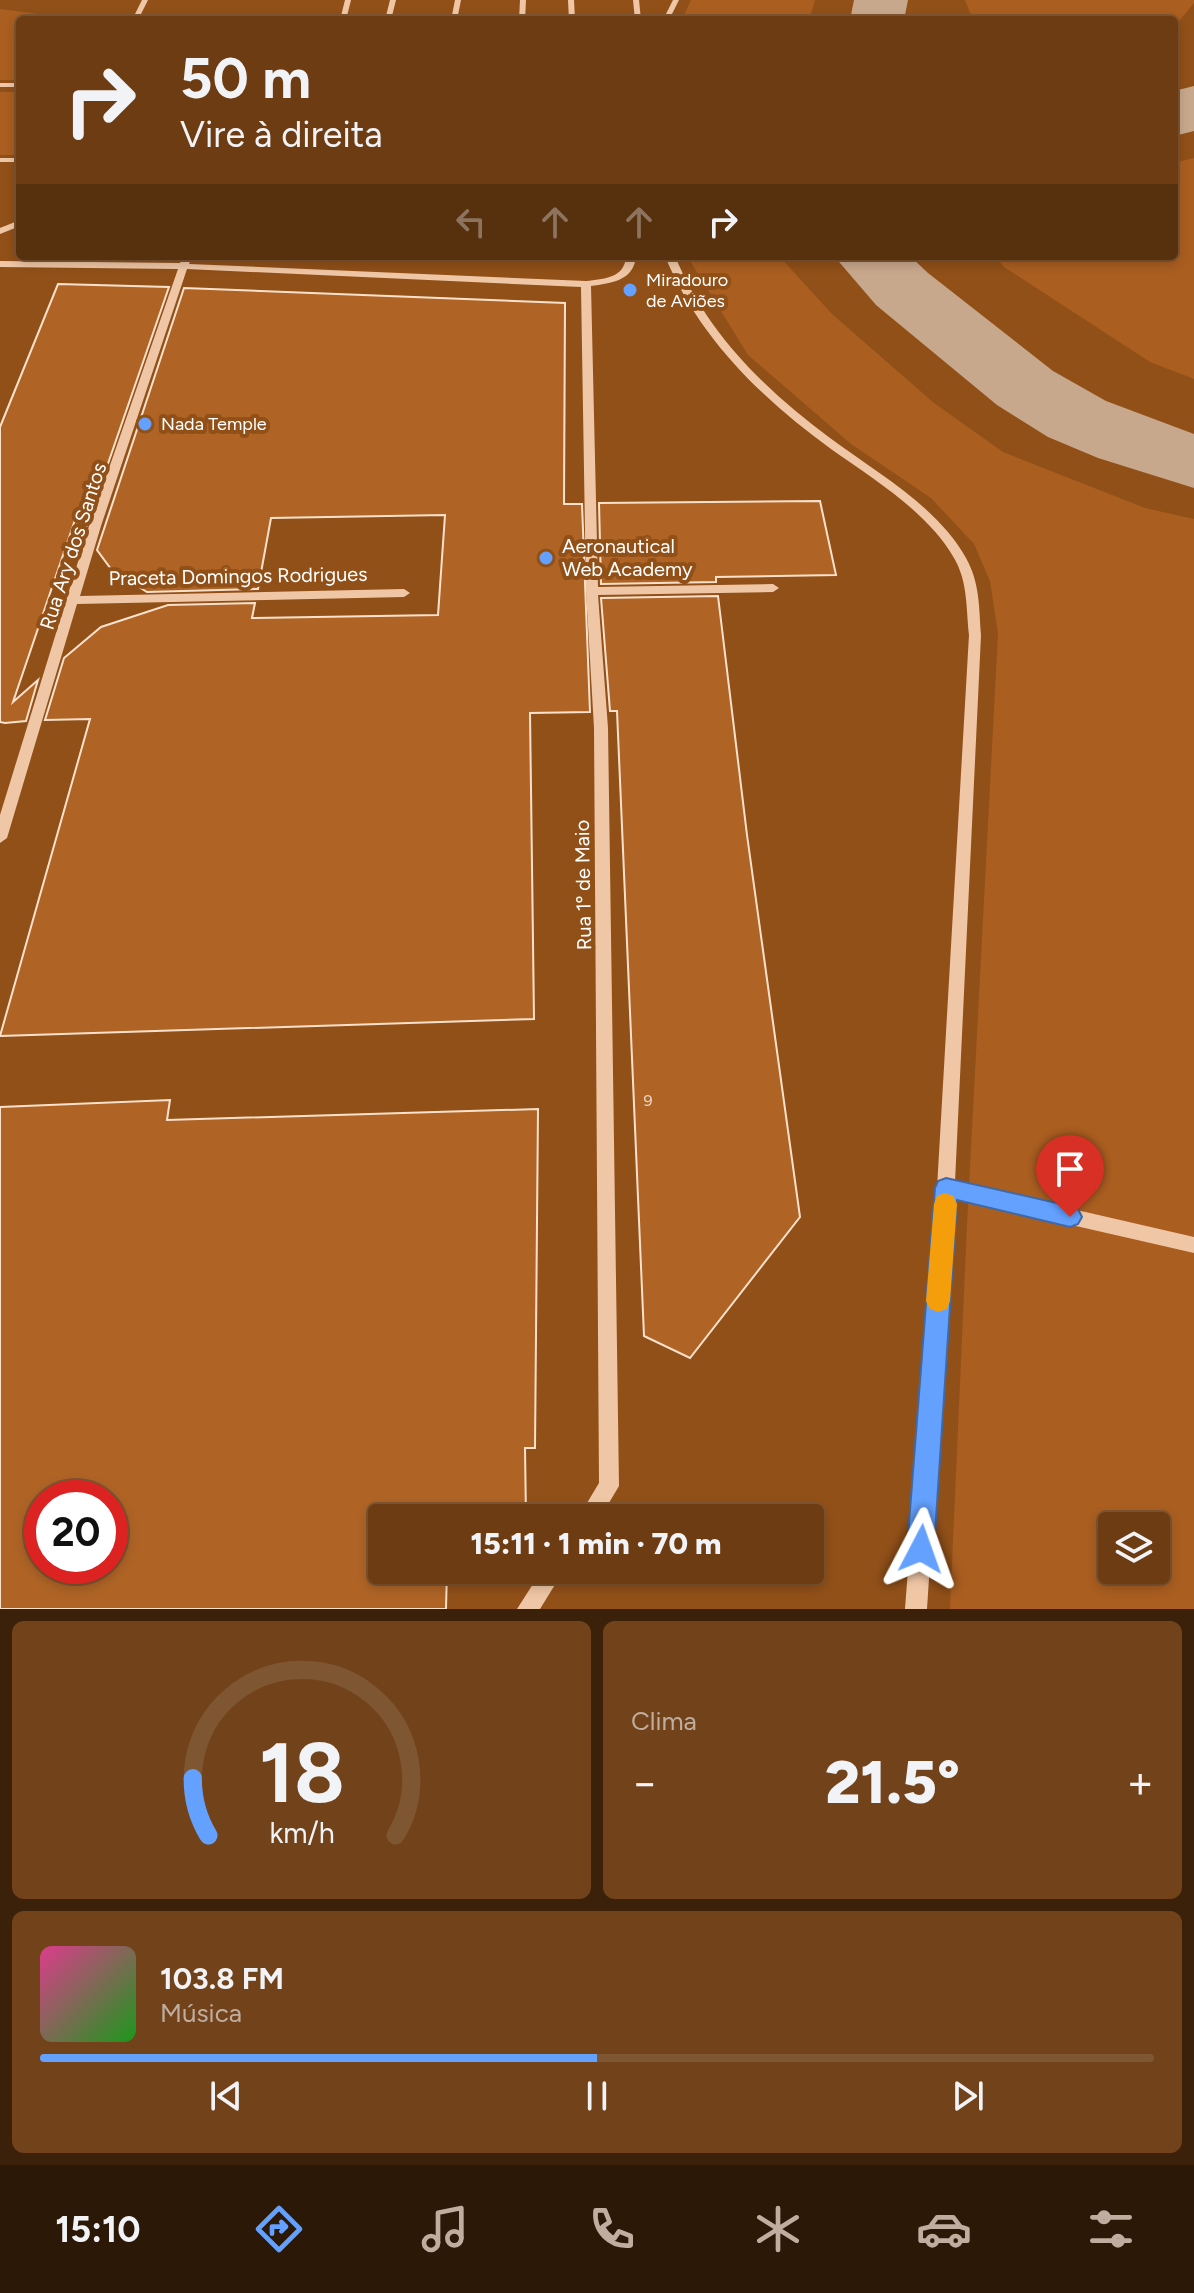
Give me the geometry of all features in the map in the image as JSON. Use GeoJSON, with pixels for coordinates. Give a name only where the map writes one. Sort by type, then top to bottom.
{"type":"FeatureCollection","features":[{"type":"Feature","properties":{"kind":"street"},"geometry":{"type":"LineString","coordinates":[[1,265],[185,261],[586,284],[616,279],[627,273],[632,266],[631,260]]}},
{"type":"Feature","properties":{"kind":"street"},"geometry":{"type":"LineString","coordinates":[[671,260],[680,286],[746,371],[805,424],[928,518],[950,543],[970,579],[975,635],[946,1188],[916,1609]]}},
{"type":"Feature","properties":{"kind":"street","name":"Rua Ary dos Santos"},"geometry":{"type":"LineString","coordinates":[[0,838],[73,600],[185,261]]}},
{"type":"Feature","properties":{"kind":"street","name":"Rua 1º de Maio"},"geometry":{"type":"LineString","coordinates":[[586,284],[592,591],[601,728],[609,1486],[597,1504]]}},
{"type":"Feature","properties":{"kind":"street"},"geometry":{"type":"LineString","coordinates":[[592,591],[773,588]]}},
{"type":"Feature","properties":{"kind":"street","name":"Praceta Domingos Rodrigues"},"geometry":{"type":"LineString","coordinates":[[73,600],[404,593]]}},
{"type":"Feature","properties":{"kind":"street"},"geometry":{"type":"LineString","coordinates":[[946,1188],[1194,1245]]}},
{"type":"Feature","properties":{"kind":"street"},"geometry":{"type":"LineString","coordinates":[[528,1609],[545,1584]]}},
{"type":"Feature","properties":{"kind":"shaded area"},"geometry":{"type":"Polygon","coordinates":[[[691,0],[815,0],[810,16],[684,16],[691,0]]]}},
{"type":"Feature","properties":{"kind":"shaded area"},"geometry":{"type":"Polygon","coordinates":[[[965,0],[1194,0],[1178,22],[1178,16],[971,16],[965,0]]]}},
{"type":"Feature","properties":{"kind":"shaded area"},"geometry":{"type":"Polygon","coordinates":[[[0,9],[54,16],[16,16],[16,80],[0,80],[0,9]]]}},
{"type":"Feature","properties":{"kind":"shaded area"},"geometry":{"type":"Polygon","coordinates":[[[0,92],[16,92],[16,155],[0,155],[0,92]]]}},
{"type":"Feature","properties":{"kind":"shaded area"},"geometry":{"type":"Polygon","coordinates":[[[1194,158],[1194,379],[1150,362],[1004,267],[998,260],[1178,260],[1178,162],[1194,158]]]}},
{"type":"Feature","properties":{"kind":"shaded area"},"geometry":{"type":"Polygon","coordinates":[[[689,260],[783,260],[832,314],[934,403],[1003,452],[1145,508],[1194,519],[1194,1609],[950,1609],[998,633],[990,581],[974,544],[931,498],[851,444],[748,355],[689,260]]]}},
{"type":"Feature","properties":{"kind":"building"},"geometry":{"type":"Polygon","coordinates":[[[58,284],[169,287],[84,533],[75,520],[13,702],[38,680],[26,721],[5,723],[0,722],[0,427],[58,284]]]}},
{"type":"Feature","properties":{"kind":"building"},"geometry":{"type":"Polygon","coordinates":[[[184,288],[565,303],[564,504],[582,504],[590,712],[530,713],[534,1019],[0,1036],[90,719],[45,720],[64,658],[101,627],[168,605],[255,603],[252,618],[438,615],[445,515],[271,518],[258,589],[147,592],[111,569],[97,550],[184,288]]]}},
{"type":"Feature","properties":{"kind":"building"},"geometry":{"type":"Polygon","coordinates":[[[820,501],[836,575],[716,577],[716,582],[601,584],[599,503],[820,501]]]}},
{"type":"Feature","properties":{"kind":"building"},"geometry":{"type":"Polygon","coordinates":[[[718,596],[747,835],[800,1217],[690,1358],[644,1336],[617,711],[610,711],[601,598],[718,596]]]}},
{"type":"Feature","properties":{"kind":"building"},"geometry":{"type":"Polygon","coordinates":[[[170,1100],[167,1120],[538,1109],[535,1448],[525,1448],[526,1504],[368,1504],[368,1584],[447,1584],[446,1609],[0,1609],[0,1107],[170,1100]]]}},
{"type":"Feature","properties":{"kind":"taxiway"},"geometry":{"type":"LineString","coordinates":[[878,16],[881,0]]}},
{"type":"Feature","properties":{"kind":"taxiway"},"geometry":{"type":"LineString","coordinates":[[1178,115],[1194,104]]}},
{"type":"Feature","properties":{"kind":"taxiway"},"geometry":{"type":"LineString","coordinates":[[874,260],[902,289],[1025,388],[1077,419],[1194,462]]}},
{"type":"Feature","properties":{"kind":"slow traffic"},"geometry":{"type":"LineString","coordinates":[[938,1301],[945,1204]]}},
{"type":"Feature","properties":{"kind":"place","name":"Miradouro de Aviões"},"geometry":{"type":"Point","coordinates":[630,290]}},
{"type":"Feature","properties":{"kind":"place","name":"Nada Temple"},"geometry":{"type":"Point","coordinates":[145,424]}},
{"type":"Feature","properties":{"kind":"place","name":"Aeronautical Web Academy"},"geometry":{"type":"Point","coordinates":[546,558]}},
{"type":"Feature","properties":{"kind":"route"},"geometry":{"type":"LineString","coordinates":[[921,1549],[946,1188],[1070,1217]]}}]}
